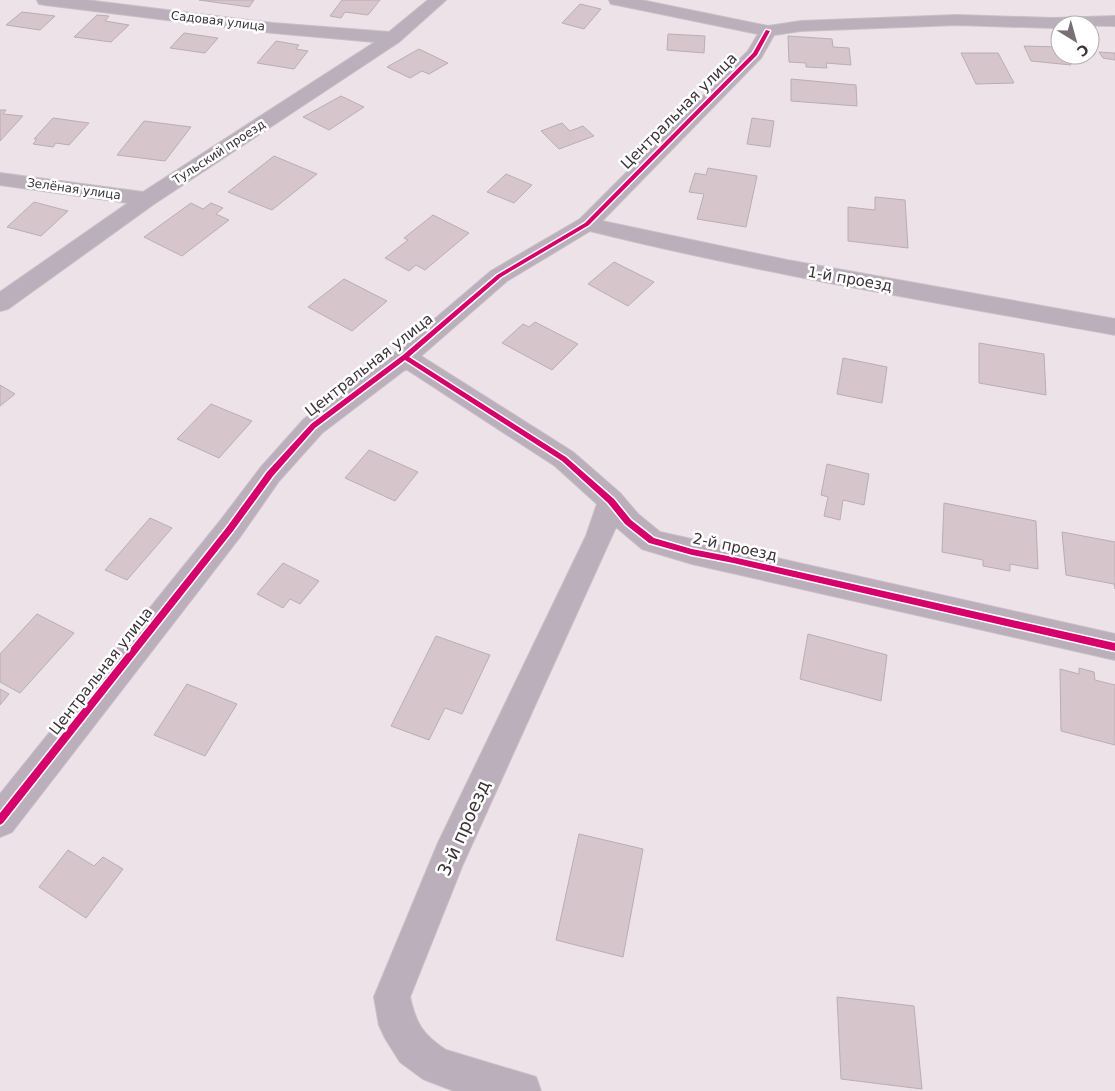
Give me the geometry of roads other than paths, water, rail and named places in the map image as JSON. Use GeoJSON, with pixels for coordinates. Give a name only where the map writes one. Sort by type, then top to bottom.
{"type":"FeatureCollection","features":[{"type":"Feature","properties":{"kind":"street","name":"Садовая улица"},"geometry":{"type":"LineString","coordinates":[[45,0],[273,28],[393,38]]}},
{"type":"Feature","properties":{"kind":"street","name":"Тульский проезд"},"geometry":{"type":"LineString","coordinates":[[0,303],[147,199],[393,38],[438,0]]}},
{"type":"Feature","properties":{"kind":"street"},"geometry":{"type":"LineString","coordinates":[[617,0],[768,31],[801,26],[957,20],[1053,23],[1115,21]]}},
{"type":"Feature","properties":{"kind":"street","name":"Центральная улица"},"geometry":{"type":"LineString","coordinates":[[0,820],[230,529],[270,474],[313,426],[405,357],[499,276],[587,224],[755,54],[768,31]]}},
{"type":"Feature","properties":{"kind":"street","name":"Зелёная улица"},"geometry":{"type":"LineString","coordinates":[[0,179],[147,199]]}},
{"type":"Feature","properties":{"kind":"street","name":"1-й проезд"},"geometry":{"type":"LineString","coordinates":[[587,224],[787,268],[1115,327]]}},
{"type":"Feature","properties":{"kind":"street","name":"2-й проезд"},"geometry":{"type":"LineString","coordinates":[[405,357],[564,459],[611,501],[638,532],[652,540],[672,547],[1115,647]]}},
{"type":"Feature","properties":{"kind":"street","name":"3-й проезд"},"geometry":{"type":"LineString","coordinates":[[522,1091],[436,1066],[423,1057],[413,1049],[398,1025],[392,997],[450,855],[600,536],[611,501]]}}]}
